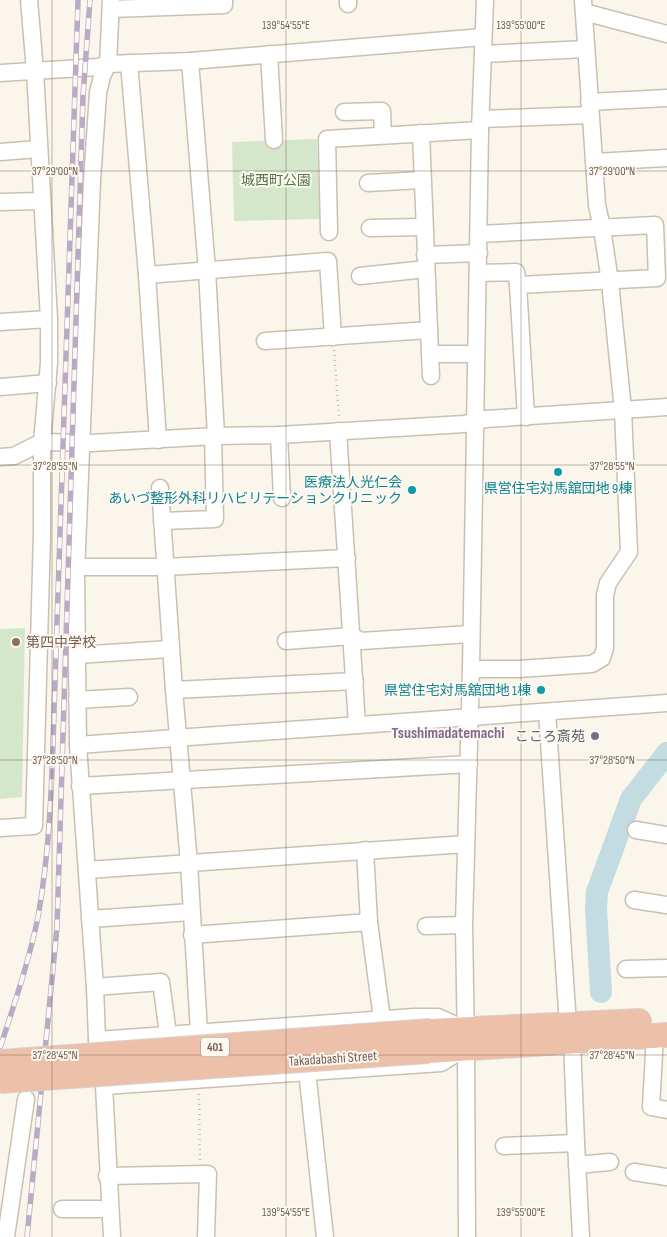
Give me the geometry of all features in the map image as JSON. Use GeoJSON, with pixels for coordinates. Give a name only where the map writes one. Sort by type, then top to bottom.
{"type":"FeatureCollection","features":[{"type":"Feature","properties":{"kind":"highway","name":"Takadabashi Street"},"geometry":{"type":"LineString","coordinates":[[0,1062],[663,1030]]}},
{"type":"Feature","properties":{"kind":"highway","name":"Takadabashi Street"},"geometry":{"type":"LineString","coordinates":[[0,1082],[429,1041]]}},
{"type":"Feature","properties":{"kind":"street"},"geometry":{"type":"LineString","coordinates":[[0,828],[34,826],[42,552],[42,442],[48,383],[49,319],[35,71],[29,0]]}},
{"type":"Feature","properties":{"kind":"street"},"geometry":{"type":"LineString","coordinates":[[467,1237],[464,925],[468,718],[471,669],[470,634],[475,354],[479,253],[480,125],[485,0]]}},
{"type":"Feature","properties":{"kind":"street"},"geometry":{"type":"LineString","coordinates":[[112,1237],[107,1176],[104,1086],[97,1040],[95,987],[80,786],[77,700],[76,567],[80,443],[98,93],[102,76],[108,64],[111,4],[224,2]]}},
{"type":"Feature","properties":{"kind":"street"},"geometry":{"type":"LineString","coordinates":[[471,669],[519,669],[592,664],[602,658],[605,648],[605,595],[608,583],[630,552],[623,410],[610,282],[597,205],[584,6],[667,34]]}},
{"type":"Feature","properties":{"kind":"street"},"geometry":{"type":"LineString","coordinates":[[0,74],[98,67],[108,64],[190,61],[269,54],[483,46],[586,49]]}},
{"type":"Feature","properties":{"kind":"street"},"geometry":{"type":"LineString","coordinates":[[269,54],[274,140]]}},
{"type":"Feature","properties":{"kind":"street"},"geometry":{"type":"LineString","coordinates":[[162,520],[215,520],[215,436],[207,270],[190,61]]}},
{"type":"Feature","properties":{"kind":"street"},"geometry":{"type":"LineString","coordinates":[[129,63],[147,275],[158,440]]}},
{"type":"Feature","properties":{"kind":"street"},"geometry":{"type":"LineString","coordinates":[[329,232],[327,139],[421,133],[667,98]]}},
{"type":"Feature","properties":{"kind":"street"},"geometry":{"type":"LineString","coordinates":[[344,112],[382,111],[383,136]]}},
{"type":"Feature","properties":{"kind":"street"},"geometry":{"type":"LineString","coordinates":[[421,133],[431,376]]}},
{"type":"Feature","properties":{"kind":"street"},"geometry":{"type":"LineString","coordinates":[[0,152],[39,149]]}},
{"type":"Feature","properties":{"kind":"street"},"geometry":{"type":"LineString","coordinates":[[594,162],[667,158]]}},
{"type":"Feature","properties":{"kind":"street"},"geometry":{"type":"LineString","coordinates":[[368,183],[422,180]]}},
{"type":"Feature","properties":{"kind":"street"},"geometry":{"type":"LineString","coordinates":[[0,202],[42,201]]}},
{"type":"Feature","properties":{"kind":"street"},"geometry":{"type":"LineString","coordinates":[[479,234],[655,225],[657,278],[610,282],[518,285]]}},
{"type":"Feature","properties":{"kind":"street"},"geometry":{"type":"LineString","coordinates":[[370,228],[424,227]]}},
{"type":"Feature","properties":{"kind":"street"},"geometry":{"type":"LineString","coordinates":[[360,276],[479,253]]}},
{"type":"Feature","properties":{"kind":"street"},"geometry":{"type":"LineString","coordinates":[[147,275],[328,261],[333,337]]}},
{"type":"Feature","properties":{"kind":"street"},"geometry":{"type":"LineString","coordinates":[[478,273],[516,272],[526,417]]}},
{"type":"Feature","properties":{"kind":"street"},"geometry":{"type":"LineString","coordinates":[[0,322],[49,319]]}},
{"type":"Feature","properties":{"kind":"street"},"geometry":{"type":"LineString","coordinates":[[265,341],[429,330]]}},
{"type":"Feature","properties":{"kind":"street"},"geometry":{"type":"LineString","coordinates":[[430,354],[475,354]]}},
{"type":"Feature","properties":{"kind":"street"},"geometry":{"type":"LineString","coordinates":[[0,387],[48,383]]}},
{"type":"Feature","properties":{"kind":"street"},"geometry":{"type":"LineString","coordinates":[[0,457],[14,456],[42,442],[80,443],[215,436],[280,435],[667,407]]}},
{"type":"Feature","properties":{"kind":"street"},"geometry":{"type":"LineString","coordinates":[[339,431],[357,725]]}},
{"type":"Feature","properties":{"kind":"street"},"geometry":{"type":"LineString","coordinates":[[280,435],[282,498]]}},
{"type":"Feature","properties":{"kind":"street"},"geometry":{"type":"LineString","coordinates":[[160,488],[170,649],[189,863],[198,1032]]}},
{"type":"Feature","properties":{"kind":"street"},"geometry":{"type":"LineString","coordinates":[[76,567],[165,567],[347,558]]}},
{"type":"Feature","properties":{"kind":"street"},"geometry":{"type":"LineString","coordinates":[[286,642],[352,636],[361,641],[470,634]]}},
{"type":"Feature","properties":{"kind":"street"},"geometry":{"type":"LineString","coordinates":[[77,655],[170,649]]}},
{"type":"Feature","properties":{"kind":"street"},"geometry":{"type":"LineString","coordinates":[[174,690],[355,681]]}},
{"type":"Feature","properties":{"kind":"street"},"geometry":{"type":"LineString","coordinates":[[77,700],[129,697]]}},
{"type":"Feature","properties":{"kind":"street"},"geometry":{"type":"LineString","coordinates":[[78,745],[667,703]]}},
{"type":"Feature","properties":{"kind":"street"},"geometry":{"type":"LineString","coordinates":[[547,712],[570,1033],[582,1237]]}},
{"type":"Feature","properties":{"kind":"street"},"geometry":{"type":"LineString","coordinates":[[80,786],[468,764]]}},
{"type":"Feature","properties":{"kind":"street"},"geometry":{"type":"LineString","coordinates":[[636,830],[667,835]]}},
{"type":"Feature","properties":{"kind":"street"},"geometry":{"type":"LineString","coordinates":[[87,870],[466,844]]}},
{"type":"Feature","properties":{"kind":"street"},"geometry":{"type":"LineString","coordinates":[[365,850],[369,922],[382,1019]]}},
{"type":"Feature","properties":{"kind":"street"},"geometry":{"type":"LineString","coordinates":[[634,900],[667,905]]}},
{"type":"Feature","properties":{"kind":"street"},"geometry":{"type":"LineString","coordinates":[[90,919],[191,912]]}},
{"type":"Feature","properties":{"kind":"street"},"geometry":{"type":"LineString","coordinates":[[192,936],[369,922]]}},
{"type":"Feature","properties":{"kind":"street"},"geometry":{"type":"LineString","coordinates":[[426,926],[464,925]]}},
{"type":"Feature","properties":{"kind":"street"},"geometry":{"type":"LineString","coordinates":[[626,969],[667,968]]}},
{"type":"Feature","properties":{"kind":"street"},"geometry":{"type":"LineString","coordinates":[[95,987],[161,982],[168,1034]]}},
{"type":"Feature","properties":{"kind":"street"},"geometry":{"type":"LineString","coordinates":[[97,1040],[382,1019],[438,1017],[466,1039]]}},
{"type":"Feature","properties":{"kind":"street"},"geometry":{"type":"LineString","coordinates":[[663,1030],[652,1107],[667,1110]]}},
{"type":"Feature","properties":{"kind":"street"},"geometry":{"type":"LineString","coordinates":[[104,1086],[441,1063],[466,1039]]}},
{"type":"Feature","properties":{"kind":"street"},"geometry":{"type":"LineString","coordinates":[[307,1072],[325,1237]]}},
{"type":"Feature","properties":{"kind":"street"},"geometry":{"type":"LineString","coordinates":[[0,1236],[6,1237],[26,1099]]}},
{"type":"Feature","properties":{"kind":"street"},"geometry":{"type":"LineString","coordinates":[[504,1146],[576,1143]]}},
{"type":"Feature","properties":{"kind":"street"},"geometry":{"type":"LineString","coordinates":[[577,1165],[610,1162]]}},
{"type":"Feature","properties":{"kind":"street"},"geometry":{"type":"LineString","coordinates":[[634,1172],[667,1178]]}},
{"type":"Feature","properties":{"kind":"street"},"geometry":{"type":"LineString","coordinates":[[107,1176],[208,1174],[206,1237]]}},
{"type":"Feature","properties":{"kind":"street"},"geometry":{"type":"LineString","coordinates":[[62,1209],[110,1208]]}},
{"type":"Feature","properties":{"kind":"path"},"geometry":{"type":"LineString","coordinates":[[333,337],[339,431]]}},
{"type":"Feature","properties":{"kind":"path"},"geometry":{"type":"LineString","coordinates":[[199,1080],[200,1174]]}},
{"type":"Feature","properties":{"kind":"green space","name":"城西町公園"},"geometry":{"type":"Polygon","coordinates":[[[317,139],[320,219],[234,221],[232,142],[317,139]]]}},
{"type":"Feature","properties":{"kind":"green space"},"geometry":{"type":"Polygon","coordinates":[[[25,628],[22,797],[0,799],[0,629],[25,628]]]}},
{"type":"Feature","properties":{"kind":"waterway"},"geometry":{"type":"LineString","coordinates":[[601,992],[596,909],[597,892],[631,799],[667,753]]}},
{"type":"Feature","properties":{"kind":"railway"},"geometry":{"type":"LineString","coordinates":[[0,1048],[26,966],[38,917],[50,815],[78,0]]}},
{"type":"Feature","properties":{"kind":"railway"},"geometry":{"type":"LineString","coordinates":[[27,1237],[57,927],[83,96],[90,0]]}},
{"type":"Feature","properties":{"kind":"place","name":"県営住宅対馬舘団地 9棟"},"geometry":{"type":"Point","coordinates":[558,472]}},
{"type":"Feature","properties":{"kind":"place","name":"医療法人光仁会 あいづ整形外科リハビリテーションクリニック"},"geometry":{"type":"Point","coordinates":[412,490]}},
{"type":"Feature","properties":{"kind":"place","name":"第四中学校"},"geometry":{"type":"Point","coordinates":[16,642]}},
{"type":"Feature","properties":{"kind":"place","name":"県営住宅対馬舘団地 1棟"},"geometry":{"type":"Point","coordinates":[541,690]}},
{"type":"Feature","properties":{"kind":"place","name":"こころ斎苑"},"geometry":{"type":"Point","coordinates":[595,736]}},
{"type":"Feature","properties":{"kind":"district","name":"Tsushimadatemachi"},"geometry":{"type":"Point","coordinates":[448,732]}}]}
